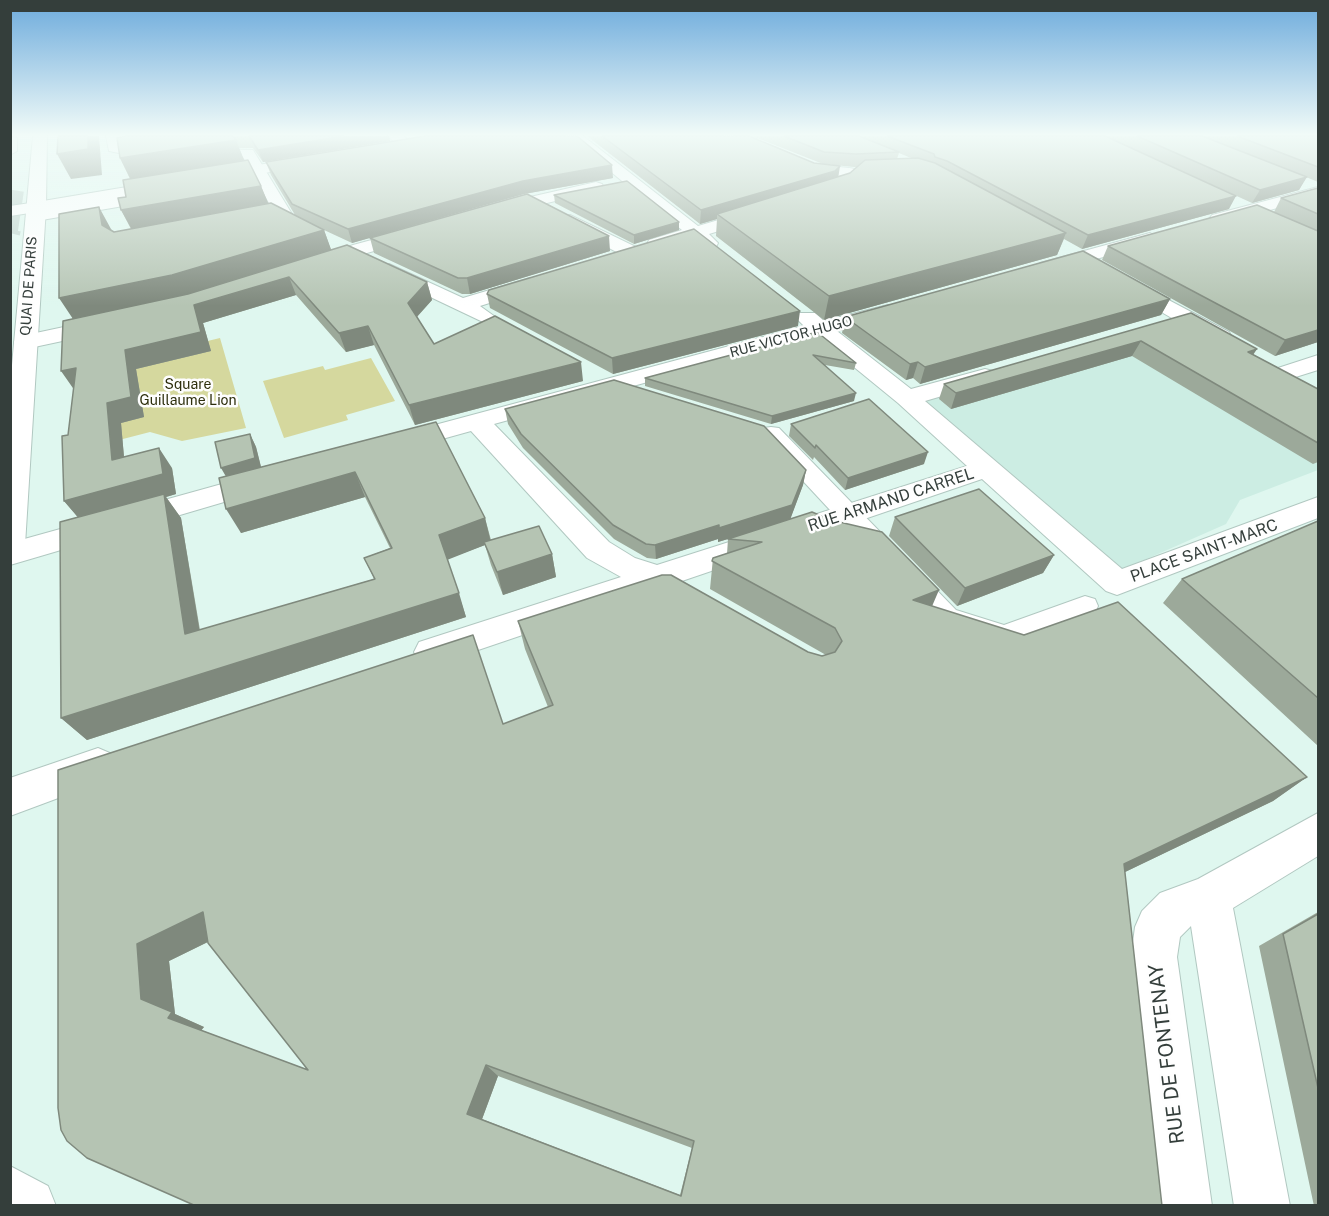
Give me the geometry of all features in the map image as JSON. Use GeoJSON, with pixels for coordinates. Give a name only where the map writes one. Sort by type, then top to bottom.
{"type":"FeatureCollection","features":[{"type":"Feature","properties":{"kind":"street","name":"QUAI DE PARIS"},"geometry":{"type":"LineString","coordinates":[[10,545],[16,385],[25,342],[38,193]]}},
{"type":"Feature","properties":{"kind":"street"},"geometry":{"type":"LineString","coordinates":[[10,220],[37,212],[150,193]]}},
{"type":"Feature","properties":{"kind":"street"},"geometry":{"type":"LineString","coordinates":[[10,211],[119,211],[189,193]]}},
{"type":"Feature","properties":{"kind":"street"},"geometry":{"type":"LineString","coordinates":[[268,193],[277,219],[288,222],[463,305],[504,327]]}},
{"type":"Feature","properties":{"kind":"street"},"geometry":{"type":"LineString","coordinates":[[476,215],[531,200],[569,193]]}},
{"type":"Feature","properties":{"kind":"street"},"geometry":{"type":"LineString","coordinates":[[646,193],[724,254]]}},
{"type":"Feature","properties":{"kind":"street"},"geometry":{"type":"LineString","coordinates":[[1198,225],[1309,193]]}},
{"type":"Feature","properties":{"kind":"street"},"geometry":{"type":"LineString","coordinates":[[1225,199],[1272,220]]}},
{"type":"Feature","properties":{"kind":"street"},"geometry":{"type":"LineString","coordinates":[[531,200],[631,252]]}},
{"type":"Feature","properties":{"kind":"street"},"geometry":{"type":"LineString","coordinates":[[608,259],[777,207]]}},
{"type":"Feature","properties":{"kind":"street"},"geometry":{"type":"LineString","coordinates":[[301,271],[431,229]]}},
{"type":"Feature","properties":{"kind":"street"},"geometry":{"type":"LineString","coordinates":[[1028,272],[1175,231]]}},
{"type":"Feature","properties":{"kind":"street"},"geometry":{"type":"LineString","coordinates":[[1061,247],[1236,345]]}},
{"type":"Feature","properties":{"kind":"street"},"geometry":{"type":"LineString","coordinates":[[463,305],[553,276]]}},
{"type":"Feature","properties":{"kind":"street","name":"RUE VICTOR HUGO"},"geometry":{"type":"LineString","coordinates":[[378,449],[610,384],[911,304]]}},
{"type":"Feature","properties":{"kind":"street","name":"PLACE SAINT-MARC"},"geometry":{"type":"LineString","coordinates":[[790,305],[906,398],[1117,583],[1318,507]]}},
{"type":"Feature","properties":{"kind":"street"},"geometry":{"type":"LineString","coordinates":[[1158,325],[1186,317]]}},
{"type":"Feature","properties":{"kind":"street"},"geometry":{"type":"LineString","coordinates":[[25,342],[130,320]]}},
{"type":"Feature","properties":{"kind":"street"},"geometry":{"type":"LineString","coordinates":[[1311,387],[1276,368],[1318,362]]}},
{"type":"Feature","properties":{"kind":"street"},"geometry":{"type":"LineString","coordinates":[[906,398],[1009,369]]}},
{"type":"Feature","properties":{"kind":"street"},"geometry":{"type":"LineString","coordinates":[[586,370],[610,384],[644,396]]}},
{"type":"Feature","properties":{"kind":"street"},"geometry":{"type":"LineString","coordinates":[[477,422],[598,550],[624,566],[657,576],[690,596]]}},
{"type":"Feature","properties":{"kind":"street"},"geometry":{"type":"LineString","coordinates":[[748,426],[781,430],[847,514],[946,618],[1005,636],[1085,606]]}},
{"type":"Feature","properties":{"kind":"street","name":"RUE ARMAND CARREL"},"geometry":{"type":"LineString","coordinates":[[399,663],[988,468]]}},
{"type":"Feature","properties":{"kind":"street"},"geometry":{"type":"LineString","coordinates":[[10,554],[288,475]]}},
{"type":"Feature","properties":{"kind":"street"},"geometry":{"type":"LineString","coordinates":[[10,797],[124,757]]}},
{"type":"Feature","properties":{"kind":"street","name":"RUE DE FONTENAY"},"geometry":{"type":"LineString","coordinates":[[1185,1206],[1154,957],[1158,927],[1176,909],[1209,897],[1318,833]]}},
{"type":"Feature","properties":{"kind":"street"},"geometry":{"type":"LineString","coordinates":[[1209,897],[1262,1206]]}},
{"type":"Feature","properties":{"kind":"street"},"geometry":{"type":"LineString","coordinates":[[10,1194],[28,1206]]}},
{"type":"Feature","properties":{"kind":"shaded area"},"geometry":{"type":"Polygon","coordinates":[[[1182,324],[1318,401],[1318,470],[1240,500],[1226,524],[1115,573],[921,400],[1182,324]]]}},
{"type":"Feature","properties":{"kind":"green space","name":"Square Guillaume Lion"},"geometry":{"type":"Polygon","coordinates":[[[220,338],[246,428],[182,441],[150,432],[92,447],[129,360],[220,338]]]}},
{"type":"Feature","properties":{"kind":"green space"},"geometry":{"type":"Polygon","coordinates":[[[371,358],[395,401],[346,415],[348,420],[284,438],[263,381],[323,366],[325,370],[371,358]]]}},
{"type":"Feature","properties":{"kind":"building"},"geometry":{"type":"Polygon","coordinates":[[[125,193],[222,193],[121,210],[118,198],[126,197],[125,193]]]}},
{"type":"Feature","properties":{"kind":"building"},"geometry":{"type":"Polygon","coordinates":[[[285,193],[480,193],[348,229],[292,204],[285,193]]]}},
{"type":"Feature","properties":{"kind":"building"},"geometry":{"type":"Polygon","coordinates":[[[566,193],[642,193],[679,222],[634,235],[554,195],[566,193]]]}},
{"type":"Feature","properties":{"kind":"building"},"geometry":{"type":"Polygon","coordinates":[[[678,193],[760,193],[701,210],[678,193]]]}},
{"type":"Feature","properties":{"kind":"building"},"geometry":{"type":"Polygon","coordinates":[[[786,193],[991,193],[1066,233],[829,296],[717,214],[786,193]]]}},
{"type":"Feature","properties":{"kind":"building"},"geometry":{"type":"Polygon","coordinates":[[[1007,193],[1229,193],[1236,196],[1088,235],[1007,193]]]}},
{"type":"Feature","properties":{"kind":"building"},"geometry":{"type":"Polygon","coordinates":[[[1300,193],[1318,193],[1318,214],[1281,198],[1300,193]]]}},
{"type":"Feature","properties":{"kind":"building"},"geometry":{"type":"Polygon","coordinates":[[[527,194],[609,236],[467,278],[458,278],[370,238],[527,194]]]}},
{"type":"Feature","properties":{"kind":"building"},"geometry":{"type":"Polygon","coordinates":[[[271,203],[324,230],[172,275],[59,298],[59,214],[99,207],[102,225],[114,232],[271,203]]]}},
{"type":"Feature","properties":{"kind":"building"},"geometry":{"type":"Polygon","coordinates":[[[1257,205],[1318,231],[1318,330],[1285,340],[1108,246],[1257,205]]]}},
{"type":"Feature","properties":{"kind":"building"},"geometry":{"type":"Polygon","coordinates":[[[694,229],[800,311],[612,358],[487,294],[489,290],[694,229]]]}},
{"type":"Feature","properties":{"kind":"building"},"geometry":{"type":"Polygon","coordinates":[[[347,245],[427,282],[408,303],[434,344],[495,316],[581,362],[409,405],[368,326],[339,333],[289,277],[194,305],[201,332],[125,350],[131,397],[107,403],[112,460],[159,448],[163,474],[64,501],[62,436],[68,435],[76,368],[61,371],[63,321],[188,294],[347,245]]]}},
{"type":"Feature","properties":{"kind":"building"},"geometry":{"type":"Polygon","coordinates":[[[1083,251],[1170,299],[925,367],[918,362],[910,364],[845,317],[1083,251]]]}},
{"type":"Feature","properties":{"kind":"building"},"geometry":{"type":"Polygon","coordinates":[[[1191,313],[1257,349],[1248,352],[1318,389],[1318,443],[1141,341],[956,393],[944,384],[1191,313]]]}},
{"type":"Feature","properties":{"kind":"building"},"geometry":{"type":"Polygon","coordinates":[[[817,332],[856,363],[813,355],[856,393],[772,416],[645,378],[817,332]]]}},
{"type":"Feature","properties":{"kind":"building"},"geometry":{"type":"Polygon","coordinates":[[[614,380],[764,426],[806,470],[792,505],[655,545],[646,544],[613,525],[521,434],[505,409],[614,380]]]}},
{"type":"Feature","properties":{"kind":"building"},"geometry":{"type":"Polygon","coordinates":[[[869,399],[928,452],[848,478],[816,445],[815,448],[791,424],[869,399]]]}},
{"type":"Feature","properties":{"kind":"building"},"geometry":{"type":"Polygon","coordinates":[[[436,422],[485,518],[439,535],[459,593],[61,718],[60,522],[164,494],[185,634],[375,579],[364,558],[392,548],[355,472],[226,509],[219,478],[436,422]]]}},
{"type":"Feature","properties":{"kind":"building"},"geometry":{"type":"Polygon","coordinates":[[[250,434],[255,458],[221,468],[215,442],[250,434]]]}},
{"type":"Feature","properties":{"kind":"building"},"geometry":{"type":"Polygon","coordinates":[[[979,489],[1054,555],[965,588],[895,517],[979,489]]]}},
{"type":"Feature","properties":{"kind":"building"},"geometry":{"type":"Polygon","coordinates":[[[812,512],[831,520],[882,532],[939,590],[913,600],[1024,635],[1118,602],[1307,777],[1124,864],[1162,1206],[196,1206],[87,1158],[67,1141],[61,1130],[58,1108],[58,770],[473,635],[503,724],[553,705],[518,621],[662,575],[671,575],[808,652],[822,656],[835,652],[842,641],[835,628],[712,561],[713,558],[762,542],[728,539],[812,512]],[[203,912],[137,944],[141,999],[172,1012],[168,1018],[308,1070],[208,943],[203,912]],[[486,1065],[467,1114],[681,1196],[694,1141],[486,1065]]]}},
{"type":"Feature","properties":{"kind":"building"},"geometry":{"type":"Polygon","coordinates":[[[1318,521],[1318,698],[1182,579],[1318,521]]]}},
{"type":"Feature","properties":{"kind":"building"},"geometry":{"type":"Polygon","coordinates":[[[539,526],[552,554],[497,572],[484,542],[539,526]]]}},
{"type":"Feature","properties":{"kind":"building"},"geometry":{"type":"Polygon","coordinates":[[[1318,914],[1318,1088],[1283,934],[1318,914]]]}},
{"type":"Feature","properties":{"kind":"tunnel"},"geometry":{"type":"LineString","coordinates":[[10,230],[16,193]]}},
{"type":"Feature","properties":{"kind":"tunnel"},"geometry":{"type":"LineString","coordinates":[[10,233],[11,229]]}}]}
